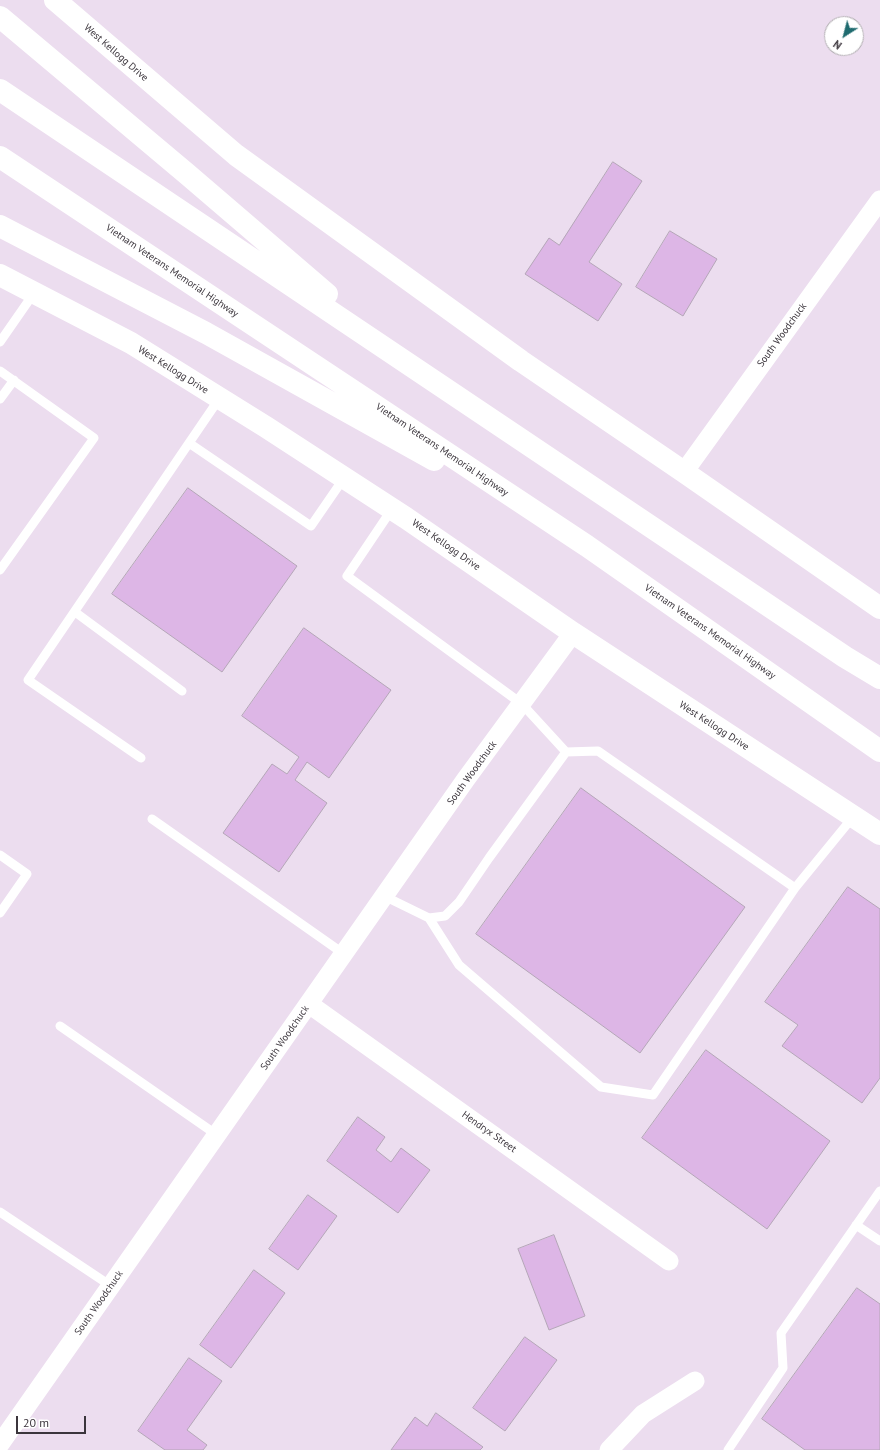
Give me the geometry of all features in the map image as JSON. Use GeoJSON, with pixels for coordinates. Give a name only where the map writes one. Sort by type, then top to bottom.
{"type":"FeatureCollection","features":[{"type":"Feature","properties":{"kind":"main road","name":"West Kellogg Drive"},"geometry":{"type":"LineString","coordinates":[[55,0],[236,155],[521,362],[684,472],[880,608]]}},
{"type":"Feature","properties":{"kind":"main road"},"geometry":{"type":"LineString","coordinates":[[0,18],[187,174],[400,358]]}},
{"type":"Feature","properties":{"kind":"main road"},"geometry":{"type":"LineString","coordinates":[[0,90],[838,653],[880,678]]}},
{"type":"Feature","properties":{"kind":"main road","name":"Vietnam Veterans Memorial Highway"},"geometry":{"type":"LineString","coordinates":[[0,157],[587,546],[880,751]]}},
{"type":"Feature","properties":{"kind":"main road"},"geometry":{"type":"LineString","coordinates":[[0,226],[206,333],[587,546]]}},
{"type":"Feature","properties":{"kind":"main road","name":"West Kellogg Drive"},"geometry":{"type":"LineString","coordinates":[[0,276],[131,343],[344,478],[392,509],[573,633],[880,834]]}},
{"type":"Feature","properties":{"kind":"street","name":"South Woodchuck"},"geometry":{"type":"LineString","coordinates":[[684,472],[880,200]]}},
{"type":"Feature","properties":{"kind":"street","name":"South Woodchuck"},"geometry":{"type":"LineString","coordinates":[[0,1444],[466,779],[573,633]]}},
{"type":"Feature","properties":{"kind":"street","name":"Hendryx Street"},"geometry":{"type":"LineString","coordinates":[[309,1004],[669,1260]]}},
{"type":"Feature","properties":{"kind":"street"},"geometry":{"type":"LineString","coordinates":[[609,1450],[643,1414],[695,1381]]}},
{"type":"Feature","properties":{"kind":"lane"},"geometry":{"type":"LineString","coordinates":[[0,342],[34,293]]}},
{"type":"Feature","properties":{"kind":"lane"},"geometry":{"type":"LineString","coordinates":[[0,371],[94,438],[0,570]]}},
{"type":"Feature","properties":{"kind":"lane"},"geometry":{"type":"LineString","coordinates":[[0,399],[14,380]]}},
{"type":"Feature","properties":{"kind":"lane"},"geometry":{"type":"LineString","coordinates":[[142,758],[28,680],[219,399]]}},
{"type":"Feature","properties":{"kind":"lane"},"geometry":{"type":"LineString","coordinates":[[189,443],[311,526],[344,478]]}},
{"type":"Feature","properties":{"kind":"lane"},"geometry":{"type":"LineString","coordinates":[[392,509],[347,576],[522,704],[566,752],[598,751],[795,888]]}},
{"type":"Feature","properties":{"kind":"lane"},"geometry":{"type":"LineString","coordinates":[[75,612],[182,691]]}},
{"type":"Feature","properties":{"kind":"lane"},"geometry":{"type":"LineString","coordinates":[[428,918],[445,916],[458,902],[566,752]]}},
{"type":"Feature","properties":{"kind":"lane"},"geometry":{"type":"LineString","coordinates":[[384,896],[428,918],[459,965],[601,1087],[653,1095],[795,888],[853,817]]}},
{"type":"Feature","properties":{"kind":"lane"},"geometry":{"type":"LineString","coordinates":[[152,819],[344,954]]}},
{"type":"Feature","properties":{"kind":"lane"},"geometry":{"type":"LineString","coordinates":[[0,855],[27,874],[0,913]]}},
{"type":"Feature","properties":{"kind":"lane"},"geometry":{"type":"LineString","coordinates":[[60,1026],[217,1135]]}},
{"type":"Feature","properties":{"kind":"lane"},"geometry":{"type":"LineString","coordinates":[[728,1450],[783,1368],[781,1333],[880,1191]]}},
{"type":"Feature","properties":{"kind":"lane"},"geometry":{"type":"LineString","coordinates":[[0,1212],[111,1286]]}},
{"type":"Feature","properties":{"kind":"lane"},"geometry":{"type":"LineString","coordinates":[[856,1224],[880,1241]]}},
{"type":"Feature","properties":{"kind":"building"},"geometry":{"type":"Polygon","coordinates":[[[613,162],[642,181],[589,262],[622,284],[598,321],[525,274],[549,238],[559,245],[613,162]]]}},
{"type":"Feature","properties":{"kind":"building"},"geometry":{"type":"Polygon","coordinates":[[[670,231],[717,259],[683,316],[636,287],[670,231]]]}},
{"type":"Feature","properties":{"kind":"building"},"geometry":{"type":"Polygon","coordinates":[[[188,488],[297,566],[222,672],[112,594],[188,488]]]}},
{"type":"Feature","properties":{"kind":"building"},"geometry":{"type":"Polygon","coordinates":[[[304,628],[391,690],[329,778],[307,762],[295,780],[327,803],[279,872],[223,833],[272,764],[287,774],[299,757],[242,716],[304,628]]]}},
{"type":"Feature","properties":{"kind":"building"},"geometry":{"type":"Polygon","coordinates":[[[581,788],[745,907],[640,1053],[476,934],[581,788]]]}},
{"type":"Feature","properties":{"kind":"building"},"geometry":{"type":"Polygon","coordinates":[[[848,887],[880,909],[880,1078],[862,1103],[782,1046],[798,1025],[765,1002],[848,887]]]}},
{"type":"Feature","properties":{"kind":"building"},"geometry":{"type":"Polygon","coordinates":[[[706,1050],[830,1141],[767,1229],[642,1138],[706,1050]]]}},
{"type":"Feature","properties":{"kind":"building"},"geometry":{"type":"Polygon","coordinates":[[[358,1117],[385,1137],[376,1150],[391,1162],[401,1148],[430,1170],[398,1213],[327,1161],[358,1117]]]}},
{"type":"Feature","properties":{"kind":"building"},"geometry":{"type":"Polygon","coordinates":[[[308,1195],[337,1216],[298,1270],[269,1249],[308,1195]]]}},
{"type":"Feature","properties":{"kind":"building"},"geometry":{"type":"Polygon","coordinates":[[[554,1235],[585,1316],[549,1330],[518,1249],[554,1235]]]}},
{"type":"Feature","properties":{"kind":"building"},"geometry":{"type":"Polygon","coordinates":[[[254,1270],[285,1293],[231,1368],[200,1345],[254,1270]]]}},
{"type":"Feature","properties":{"kind":"building"},"geometry":{"type":"Polygon","coordinates":[[[857,1288],[880,1304],[880,1450],[805,1450],[762,1419],[857,1288]]]}},
{"type":"Feature","properties":{"kind":"building"},"geometry":{"type":"Polygon","coordinates":[[[525,1337],[557,1360],[505,1431],[473,1408],[525,1337]]]}},
{"type":"Feature","properties":{"kind":"building"},"geometry":{"type":"Polygon","coordinates":[[[189,1358],[222,1381],[187,1430],[207,1445],[203,1450],[165,1450],[138,1431],[189,1358]]]}},
{"type":"Feature","properties":{"kind":"building"},"geometry":{"type":"Polygon","coordinates":[[[436,1413],[483,1447],[480,1450],[391,1450],[415,1417],[427,1426],[436,1413]]]}}]}
